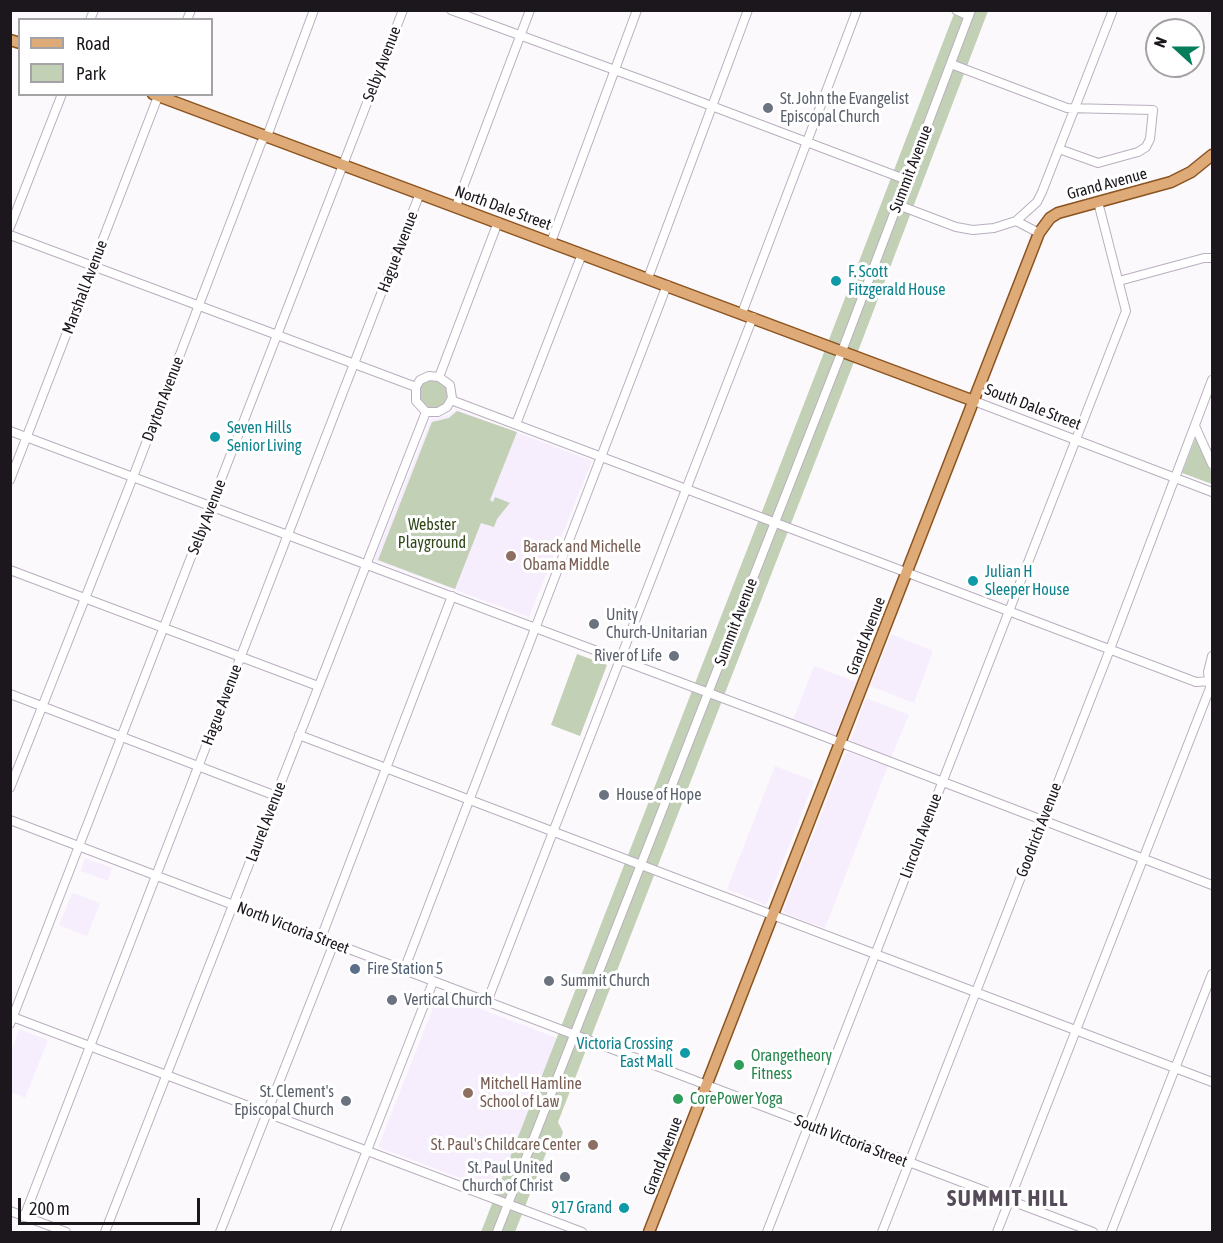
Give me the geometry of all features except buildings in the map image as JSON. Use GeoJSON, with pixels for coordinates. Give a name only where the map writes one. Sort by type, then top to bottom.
{"type":"FeatureCollection","features":[{"type":"Feature","properties":{"kind":"main road","name":"North Dale Street"},"geometry":{"type":"LineString","coordinates":[[160,96],[842,351]]}},
{"type":"Feature","properties":{"kind":"main road","name":"Grand Avenue"},"geometry":{"type":"LineString","coordinates":[[649,1233],[1039,233],[1050,218],[1058,213],[1171,182],[1191,172],[1212,155]]}},
{"type":"Feature","properties":{"kind":"main road","name":"South Dale Street"},"geometry":{"type":"LineString","coordinates":[[842,351],[974,401]]}},
{"type":"Feature","properties":{"kind":"street","name":"Dayton Avenue"},"geometry":{"type":"LineString","coordinates":[[10,788],[314,10]]}},
{"type":"Feature","properties":{"kind":"street","name":"Selby Avenue"},"geometry":{"type":"LineString","coordinates":[[11,1019],[403,10]]}},
{"type":"Feature","properties":{"kind":"street"},"geometry":{"type":"LineString","coordinates":[[451,10],[907,180]]}},
{"type":"Feature","properties":{"kind":"street"},"geometry":{"type":"LineString","coordinates":[[456,206],[530,10]]}},
{"type":"Feature","properties":{"kind":"street"},"geometry":{"type":"LineString","coordinates":[[551,242],[638,10]]}},
{"type":"Feature","properties":{"kind":"street"},"geometry":{"type":"LineString","coordinates":[[648,278],[748,10]]}},
{"type":"Feature","properties":{"kind":"street"},"geometry":{"type":"LineString","coordinates":[[487,1002],[686,488],[807,142],[857,10]]}},
{"type":"Feature","properties":{"kind":"street"},"geometry":{"type":"LineString","coordinates":[[956,10],[970,13]]}},
{"type":"Feature","properties":{"kind":"street"},"geometry":{"type":"LineString","coordinates":[[898,205],[973,230],[994,228],[1016,221],[1040,196],[1113,10]]}},
{"type":"Feature","properties":{"kind":"street","name":"Summit Avenue"},"geometry":{"type":"LineString","coordinates":[[497,1233],[842,351],[970,13]]}},
{"type":"Feature","properties":{"kind":"street"},"geometry":{"type":"LineString","coordinates":[[951,64],[1075,109],[1153,110],[1150,139],[1146,147],[1138,152],[1098,162],[1059,149]]}},
{"type":"Feature","properties":{"kind":"street"},"geometry":{"type":"LineString","coordinates":[[10,227],[61,96]]}},
{"type":"Feature","properties":{"kind":"street","name":"Marshall Avenue"},"geometry":{"type":"LineString","coordinates":[[10,480],[157,96]]}},
{"type":"Feature","properties":{"kind":"street","name":"Hague Avenue"},"geometry":{"type":"LineString","coordinates":[[24,1217],[420,193]]}},
{"type":"Feature","properties":{"kind":"street","name":"Lincoln Avenue"},"geometry":{"type":"LineString","coordinates":[[767,1233],[1126,311],[1098,202]]}},
{"type":"Feature","properties":{"kind":"street"},"geometry":{"type":"LineString","coordinates":[[1016,221],[1039,233]]}},
{"type":"Feature","properties":{"kind":"street"},"geometry":{"type":"LineString","coordinates":[[439,377],[498,222]]}},
{"type":"Feature","properties":{"kind":"street"},"geometry":{"type":"LineString","coordinates":[[10,235],[416,387]]}},
{"type":"Feature","properties":{"kind":"street"},"geometry":{"type":"LineString","coordinates":[[516,424],[582,254]]}},
{"type":"Feature","properties":{"kind":"street"},"geometry":{"type":"LineString","coordinates":[[1119,281],[1204,258],[1212,258]]}},
{"type":"Feature","properties":{"kind":"street"},"geometry":{"type":"LineString","coordinates":[[404,970],[667,285]]}},
{"type":"Feature","properties":{"kind":"street"},"geometry":{"type":"LineString","coordinates":[[439,377],[450,385],[451,400],[443,410],[426,412],[416,401],[416,387],[424,378],[439,377]]}},
{"type":"Feature","properties":{"kind":"street","name":"Goodrich Avenue"},"geometry":{"type":"LineString","coordinates":[[882,1233],[1212,380]]}},
{"type":"Feature","properties":{"kind":"street"},"geometry":{"type":"LineString","coordinates":[[451,400],[1109,650],[1196,682],[1211,682]]}},
{"type":"Feature","properties":{"kind":"street","name":"South Dale Street"},"geometry":{"type":"LineString","coordinates":[[974,401],[1212,492]]}},
{"type":"Feature","properties":{"kind":"street","name":"Laurel Avenue"},"geometry":{"type":"LineString","coordinates":[[105,1233],[426,412]]}},
{"type":"Feature","properties":{"kind":"street"},"geometry":{"type":"LineString","coordinates":[[1195,426],[1212,464]]}},
{"type":"Feature","properties":{"kind":"street"},"geometry":{"type":"LineString","coordinates":[[10,431],[536,627],[1212,885]]}},
{"type":"Feature","properties":{"kind":"street"},"geometry":{"type":"LineString","coordinates":[[10,570],[318,686]]}},
{"type":"Feature","properties":{"kind":"street"},"geometry":{"type":"LineString","coordinates":[[321,938],[452,596]]}},
{"type":"Feature","properties":{"kind":"street"},"geometry":{"type":"LineString","coordinates":[[997,1233],[1210,688],[1208,672],[1212,656]]}},
{"type":"Feature","properties":{"kind":"street"},"geometry":{"type":"LineString","coordinates":[[10,694],[276,796]]}},
{"type":"Feature","properties":{"kind":"street"},"geometry":{"type":"LineString","coordinates":[[299,735],[1212,1082]]}},
{"type":"Feature","properties":{"kind":"street","name":"North Victoria Street"},"geometry":{"type":"LineString","coordinates":[[10,820],[575,1035]]}},
{"type":"Feature","properties":{"kind":"street"},"geometry":{"type":"LineString","coordinates":[[220,1233],[334,943]]}},
{"type":"Feature","properties":{"kind":"street"},"geometry":{"type":"LineString","coordinates":[[1111,1233],[1212,974]]}},
{"type":"Feature","properties":{"kind":"street"},"geometry":{"type":"LineString","coordinates":[[334,1233],[433,981]]}},
{"type":"Feature","properties":{"kind":"street"},"geometry":{"type":"LineString","coordinates":[[11,1019],[582,1233]]}},
{"type":"Feature","properties":{"kind":"street","name":"South Victoria Street"},"geometry":{"type":"LineString","coordinates":[[575,1035],[1093,1233]]}},
{"type":"Feature","properties":{"kind":"street"},"geometry":{"type":"LineString","coordinates":[[10,1211],[66,1233]]}},
{"type":"Feature","properties":{"kind":"shaded area"},"geometry":{"type":"Polygon","coordinates":[[[456,409],[592,461],[529,617],[374,560],[431,419],[449,415],[456,409]]]}},
{"type":"Feature","properties":{"kind":"shaded area"},"geometry":{"type":"Polygon","coordinates":[[[891,634],[933,651],[914,703],[870,686],[891,634]]]}},
{"type":"Feature","properties":{"kind":"shaded area"},"geometry":{"type":"Polygon","coordinates":[[[814,666],[856,682],[836,733],[832,735],[793,720],[814,666]]]}},
{"type":"Feature","properties":{"kind":"shaded area"},"geometry":{"type":"Polygon","coordinates":[[[866,698],[909,715],[891,758],[850,741],[866,698]]]}},
{"type":"Feature","properties":{"kind":"shaded area"},"geometry":{"type":"Polygon","coordinates":[[[847,752],[888,766],[825,928],[786,914],[783,910],[847,752]]]}},
{"type":"Feature","properties":{"kind":"shaded area"},"geometry":{"type":"Polygon","coordinates":[[[775,766],[814,781],[766,905],[727,889],[775,766]]]}},
{"type":"Feature","properties":{"kind":"shaded area"},"geometry":{"type":"Polygon","coordinates":[[[85,858],[112,868],[108,881],[81,871],[85,858]]]}},
{"type":"Feature","properties":{"kind":"shaded area"},"geometry":{"type":"Polygon","coordinates":[[[72,893],[100,903],[87,936],[59,925],[72,893]]]}},
{"type":"Feature","properties":{"kind":"shaded area","name":"Mitchell Hamline School of Law"},"geometry":{"type":"Polygon","coordinates":[[[439,993],[557,1038],[497,1192],[378,1147],[439,993]]]}},
{"type":"Feature","properties":{"kind":"shaded area"},"geometry":{"type":"Polygon","coordinates":[[[19,1029],[48,1040],[25,1098],[11,1092],[11,1053],[19,1029]]]}},
{"type":"Feature","properties":{"kind":"green space"},"geometry":{"type":"Polygon","coordinates":[[[955,11],[988,11],[558,1122],[563,1132],[561,1138],[550,1143],[515,1232],[481,1232],[830,337],[955,11]]]}},
{"type":"Feature","properties":{"kind":"green space"},"geometry":{"type":"Polygon","coordinates":[[[433,380],[443,384],[447,394],[443,404],[433,408],[423,404],[419,394],[423,384],[433,380]]]}},
{"type":"Feature","properties":{"kind":"green space","name":"Webster Playground"},"geometry":{"type":"Polygon","coordinates":[[[457,411],[517,432],[490,500],[493,502],[495,497],[510,503],[497,519],[494,527],[481,523],[455,589],[378,560],[432,422],[449,418],[457,411]]]}},
{"type":"Feature","properties":{"kind":"green space"},"geometry":{"type":"Polygon","coordinates":[[[1196,437],[1212,473],[1212,484],[1182,473],[1196,437]]]}},
{"type":"Feature","properties":{"kind":"green space"},"geometry":{"type":"Polygon","coordinates":[[[577,654],[607,665],[580,736],[551,725],[577,654]]]}},
{"type":"Feature","properties":{"kind":"place","name":"St. John the Evangelist Episcopal Church"},"geometry":{"type":"Point","coordinates":[768,108]}},
{"type":"Feature","properties":{"kind":"place","name":"F. Scott Fitzgerald House"},"geometry":{"type":"Point","coordinates":[836,281]}},
{"type":"Feature","properties":{"kind":"place","name":"Seven Hills Senior Living"},"geometry":{"type":"Point","coordinates":[215,437]}},
{"type":"Feature","properties":{"kind":"place","name":"Barack and Michelle Obama Middle"},"geometry":{"type":"Point","coordinates":[511,556]}},
{"type":"Feature","properties":{"kind":"place","name":"Julian H Sleeper House"},"geometry":{"type":"Point","coordinates":[973,581]}},
{"type":"Feature","properties":{"kind":"place","name":"Unity Church-Unitarian"},"geometry":{"type":"Point","coordinates":[594,624]}},
{"type":"Feature","properties":{"kind":"place","name":"River of Life"},"geometry":{"type":"Point","coordinates":[674,656]}},
{"type":"Feature","properties":{"kind":"place","name":"House of Hope"},"geometry":{"type":"Point","coordinates":[604,795]}},
{"type":"Feature","properties":{"kind":"place","name":"Fire Station 5"},"geometry":{"type":"Point","coordinates":[355,969]}},
{"type":"Feature","properties":{"kind":"place","name":"Summit Church"},"geometry":{"type":"Point","coordinates":[549,981]}},
{"type":"Feature","properties":{"kind":"place","name":"Vertical Church"},"geometry":{"type":"Point","coordinates":[392,1000]}},
{"type":"Feature","properties":{"kind":"place","name":"Victoria Crossing East Mall"},"geometry":{"type":"Point","coordinates":[685,1053]}},
{"type":"Feature","properties":{"kind":"place","name":"Orangetheory Fitness"},"geometry":{"type":"Point","coordinates":[739,1065]}},
{"type":"Feature","properties":{"kind":"place","name":"Mitchell Hamline School of Law"},"geometry":{"type":"Point","coordinates":[468,1093]}},
{"type":"Feature","properties":{"kind":"place","name":"CorePower Yoga"},"geometry":{"type":"Point","coordinates":[678,1099]}},
{"type":"Feature","properties":{"kind":"place","name":"St. Clement's Episcopal Church"},"geometry":{"type":"Point","coordinates":[346,1101]}},
{"type":"Feature","properties":{"kind":"place","name":"St. Paul's Childcare Center"},"geometry":{"type":"Point","coordinates":[593,1145]}},
{"type":"Feature","properties":{"kind":"place","name":"St. Paul United Church of Christ"},"geometry":{"type":"Point","coordinates":[565,1177]}},
{"type":"Feature","properties":{"kind":"place","name":"917 Grand"},"geometry":{"type":"Point","coordinates":[624,1208]}},
{"type":"Feature","properties":{"kind":"district","name":"SUMMIT HILL"},"geometry":{"type":"Point","coordinates":[1008,1199]}}]}
